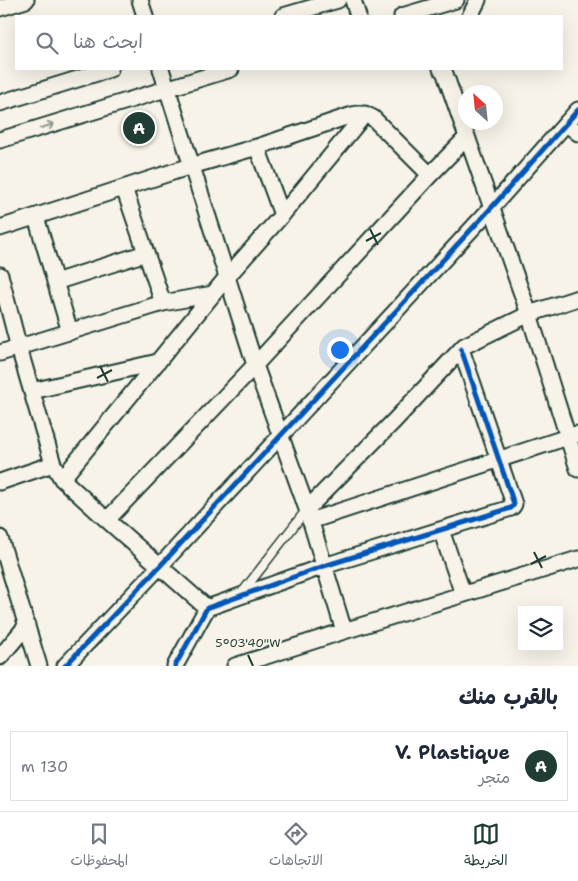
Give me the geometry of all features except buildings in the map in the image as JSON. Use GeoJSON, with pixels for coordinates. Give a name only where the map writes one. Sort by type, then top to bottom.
{"type":"FeatureCollection","features":[{"type":"Feature","properties":{"kind":"street"},"geometry":{"type":"LineString","coordinates":[[0,8],[26,0]]}},
{"type":"Feature","properties":{"kind":"street"},"geometry":{"type":"LineString","coordinates":[[140,0],[145,15]]}},
{"type":"Feature","properties":{"kind":"street"},"geometry":{"type":"LineString","coordinates":[[287,15],[338,0]]}},
{"type":"Feature","properties":{"kind":"street"},"geometry":{"type":"LineString","coordinates":[[353,0],[358,15]]}},
{"type":"Feature","properties":{"kind":"street"},"geometry":{"type":"LineString","coordinates":[[405,15],[456,0]]}},
{"type":"Feature","properties":{"kind":"street"},"geometry":{"type":"LineString","coordinates":[[470,15],[478,0]]}},
{"type":"Feature","properties":{"kind":"street"},"geometry":{"type":"LineString","coordinates":[[0,103],[107,70]]}},
{"type":"Feature","properties":{"kind":"street"},"geometry":{"type":"LineString","coordinates":[[161,70],[255,365],[281,434],[344,631]]}},
{"type":"Feature","properties":{"kind":"street"},"geometry":{"type":"LineString","coordinates":[[0,140],[228,70]]}},
{"type":"Feature","properties":{"kind":"street"},"geometry":{"type":"LineString","coordinates":[[443,70],[573,436],[578,469]]}},
{"type":"Feature","properties":{"kind":"street"},"geometry":{"type":"LineString","coordinates":[[64,666],[160,566],[492,207],[578,110]]}},
{"type":"Feature","properties":{"kind":"street"},"geometry":{"type":"LineString","coordinates":[[0,228],[352,115],[365,114],[374,118],[430,175]]}},
{"type":"Feature","properties":{"kind":"street"},"geometry":{"type":"LineString","coordinates":[[62,479],[227,277],[282,215],[365,114]]}},
{"type":"Feature","properties":{"kind":"street"},"geometry":{"type":"LineString","coordinates":[[566,123],[578,133]]}},
{"type":"Feature","properties":{"kind":"street"},"geometry":{"type":"LineString","coordinates":[[107,520],[255,365],[467,136]]}},
{"type":"Feature","properties":{"kind":"street"},"geometry":{"type":"LineString","coordinates":[[257,147],[282,215]]}},
{"type":"Feature","properties":{"kind":"street"},"geometry":{"type":"LineString","coordinates":[[124,188],[163,303]]}},
{"type":"Feature","properties":{"kind":"street"},"geometry":{"type":"LineString","coordinates":[[36,217],[70,332]]}},
{"type":"Feature","properties":{"kind":"street"},"geometry":{"type":"LineString","coordinates":[[55,282],[146,253]]}},
{"type":"Feature","properties":{"kind":"street"},"geometry":{"type":"LineString","coordinates":[[0,275],[53,464],[62,479],[207,608]]}},
{"type":"Feature","properties":{"kind":"street"},"geometry":{"type":"LineString","coordinates":[[0,353],[163,303],[213,294]]}},
{"type":"Feature","properties":{"kind":"street"},"geometry":{"type":"LineString","coordinates":[[308,515],[401,412],[467,344],[529,314],[578,298]]}},
{"type":"Feature","properties":{"kind":"street"},"geometry":{"type":"LineString","coordinates":[[175,666],[207,608],[324,566],[513,506],[514,504],[461,349]]}},
{"type":"Feature","properties":{"kind":"street"},"geometry":{"type":"LineString","coordinates":[[32,392],[158,362]]}},
{"type":"Feature","properties":{"kind":"street"},"geometry":{"type":"LineString","coordinates":[[308,515],[400,492],[573,436]]}},
{"type":"Feature","properties":{"kind":"street"},"geometry":{"type":"LineString","coordinates":[[0,482],[53,464]]}},
{"type":"Feature","properties":{"kind":"street"},"geometry":{"type":"LineString","coordinates":[[441,530],[462,594]]}},
{"type":"Feature","properties":{"kind":"street"},"geometry":{"type":"LineString","coordinates":[[0,538],[39,666]]}},
{"type":"Feature","properties":{"kind":"street"},"geometry":{"type":"LineString","coordinates":[[235,666],[578,559]]}},
{"type":"Feature","properties":{"kind":"street"},"geometry":{"type":"LineString","coordinates":[[0,657],[27,625]]}},
{"type":"Feature","properties":{"kind":"lane"},"geometry":{"type":"LineString","coordinates":[[238,597],[308,515]]}},
{"type":"Feature","properties":{"kind":"cycle path"},"geometry":{"type":"LineString","coordinates":[[65,666],[492,207],[578,110]]}},
{"type":"Feature","properties":{"kind":"cycle path"},"geometry":{"type":"LineString","coordinates":[[175,666],[207,608],[324,566],[513,506],[514,504],[461,349]]}},
{"type":"Feature","properties":{"kind":"place","name":"V. Plastique"},"geometry":{"type":"Point","coordinates":[139,128]}}]}
